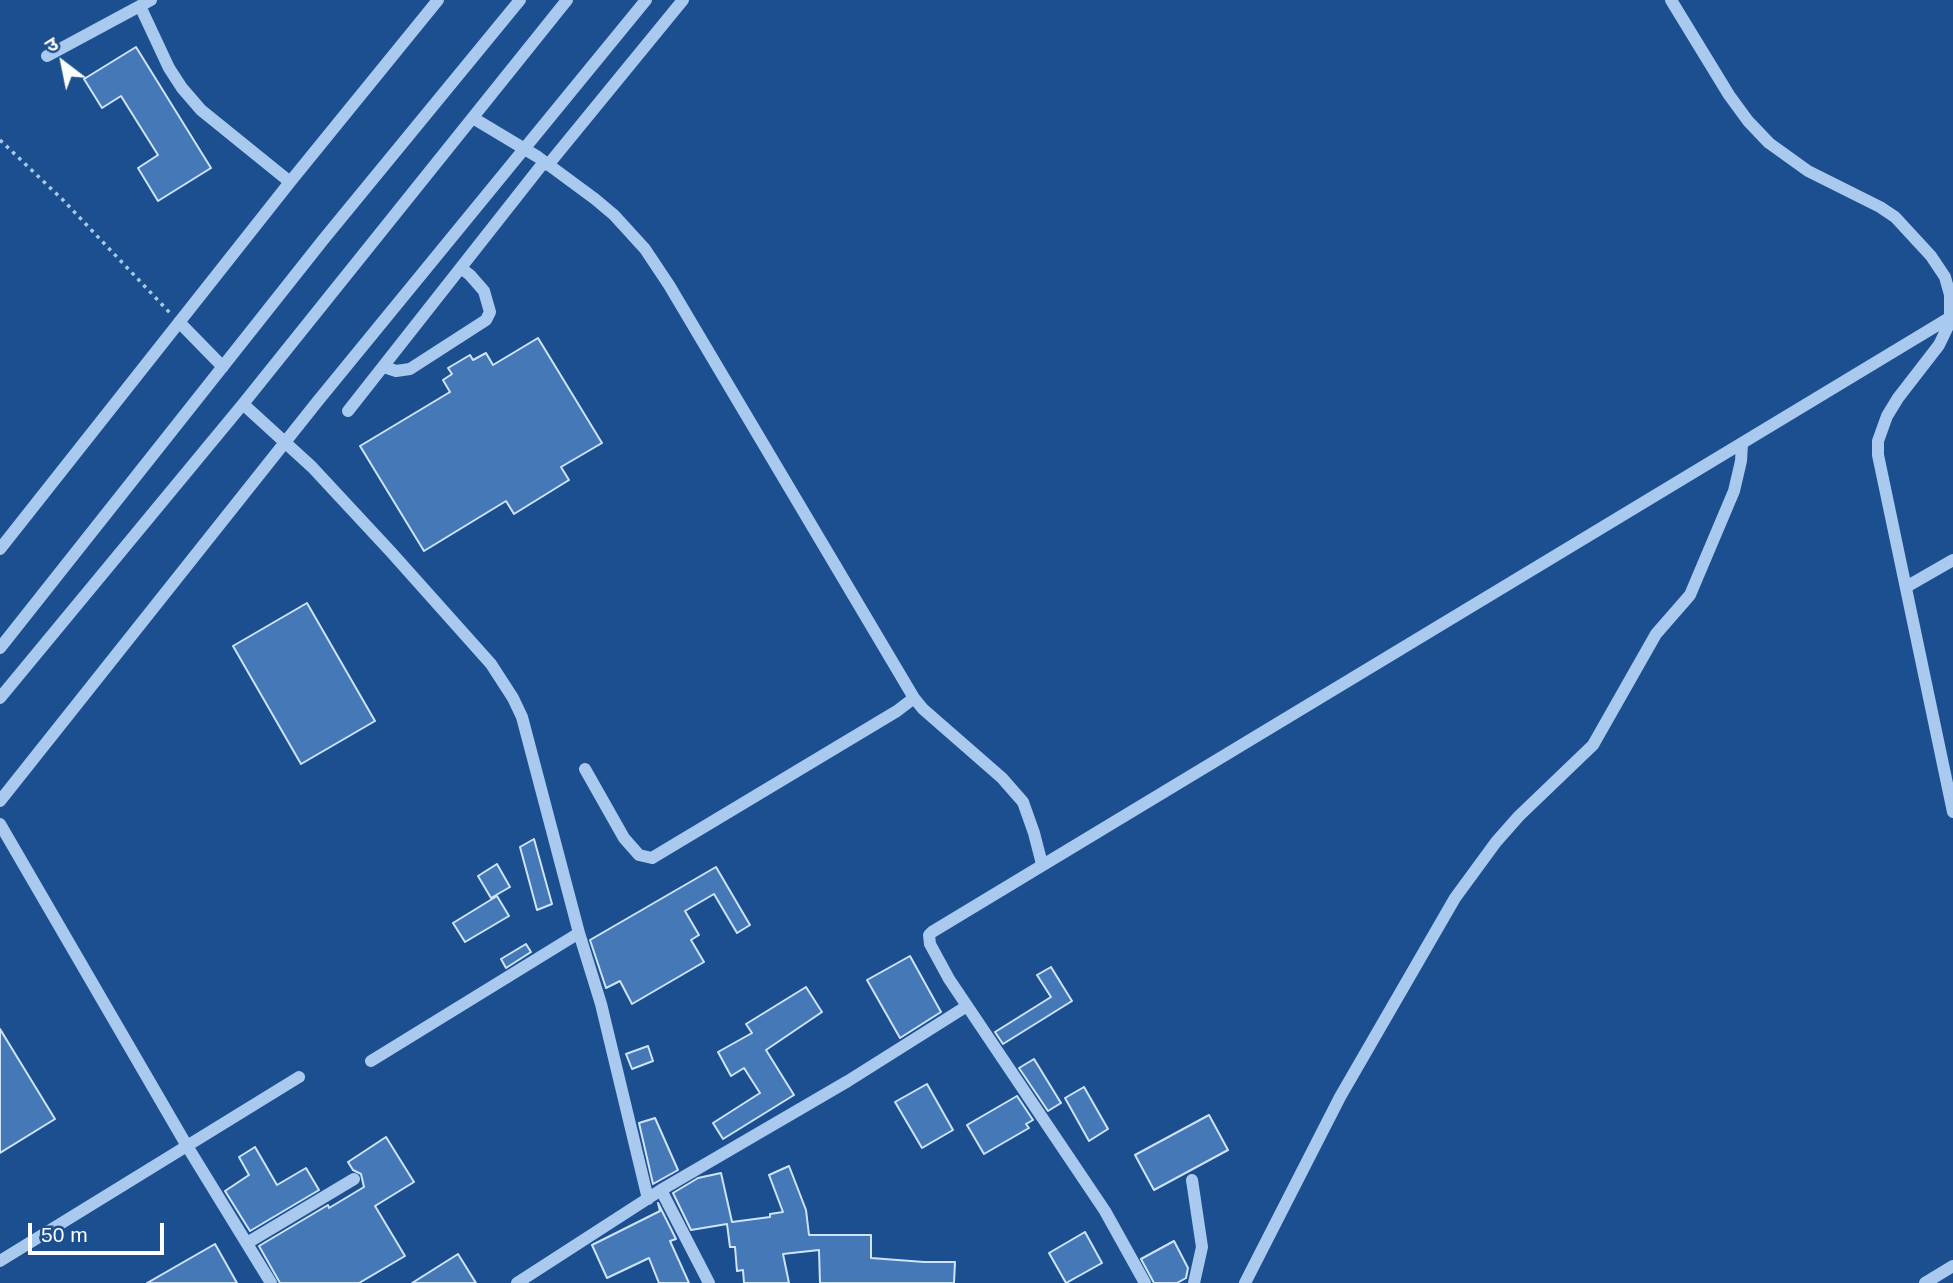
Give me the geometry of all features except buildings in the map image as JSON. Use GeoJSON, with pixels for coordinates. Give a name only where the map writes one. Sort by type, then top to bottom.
{"type":"FeatureCollection","features":[{"type":"Feature","properties":{"kind":"street"},"geometry":{"type":"LineString","coordinates":[[0,549],[290,182],[438,0]]}},
{"type":"Feature","properties":{"kind":"street"},"geometry":{"type":"LineString","coordinates":[[0,648],[323,240],[520,0]]}},
{"type":"Feature","properties":{"kind":"street"},"geometry":{"type":"LineString","coordinates":[[0,698],[243,404],[567,0]]}},
{"type":"Feature","properties":{"kind":"street"},"geometry":{"type":"LineString","coordinates":[[0,801],[286,441],[646,0]]}},
{"type":"Feature","properties":{"kind":"street"},"geometry":{"type":"LineString","coordinates":[[348,411],[546,163],[683,0]]}},
{"type":"Feature","properties":{"kind":"street"},"geometry":{"type":"LineString","coordinates":[[1671,0],[1729,95],[1769,143],[1787,158],[1895,217],[1931,256],[1945,277],[1952,314],[1939,345],[1898,398],[1881,429],[1878,455],[1953,813]]}},
{"type":"Feature","properties":{"kind":"street"},"geometry":{"type":"LineString","coordinates":[[47,56],[145,3],[169,68],[182,88],[201,110],[290,182]]}},
{"type":"Feature","properties":{"kind":"street"},"geometry":{"type":"LineString","coordinates":[[473,118],[546,163],[614,215],[651,258],[670,285],[914,698],[1002,778],[1023,802],[1042,864]]}},
{"type":"Feature","properties":{"kind":"street"},"geometry":{"type":"LineString","coordinates":[[384,367],[396,371],[410,369],[486,320],[490,312],[484,291],[462,270]]}},
{"type":"Feature","properties":{"kind":"street"},"geometry":{"type":"LineString","coordinates":[[1145,1283],[1105,1211],[967,1006],[934,951],[929,935],[1042,864],[1742,444],[1952,314]]}},
{"type":"Feature","properties":{"kind":"street"},"geometry":{"type":"LineString","coordinates":[[179,322],[223,366]]}},
{"type":"Feature","properties":{"kind":"street"},"geometry":{"type":"LineString","coordinates":[[243,404],[286,441],[443,610],[491,664],[508,688],[522,718],[579,933],[619,1070],[648,1199]]}},
{"type":"Feature","properties":{"kind":"street"},"geometry":{"type":"LineString","coordinates":[[1245,1283],[1340,1097],[1455,898],[1496,842],[1519,816],[1593,745],[1656,634],[1690,595],[1734,491],[1742,444]]}},
{"type":"Feature","properties":{"kind":"street"},"geometry":{"type":"LineString","coordinates":[[1906,587],[1953,560]]}},
{"type":"Feature","properties":{"kind":"street"},"geometry":{"type":"LineString","coordinates":[[585,769],[624,838],[639,855],[652,858],[897,711],[914,698]]}},
{"type":"Feature","properties":{"kind":"street"},"geometry":{"type":"LineString","coordinates":[[0,824],[187,1146],[271,1283]]}},
{"type":"Feature","properties":{"kind":"street"},"geometry":{"type":"LineString","coordinates":[[372,1061],[579,933]]}},
{"type":"Feature","properties":{"kind":"street"},"geometry":{"type":"LineString","coordinates":[[517,1283],[661,1190],[848,1081],[967,1006]]}},
{"type":"Feature","properties":{"kind":"street"},"geometry":{"type":"LineString","coordinates":[[0,1261],[299,1077]]}},
{"type":"Feature","properties":{"kind":"street"},"geometry":{"type":"LineString","coordinates":[[247,1243],[354,1179]]}},
{"type":"Feature","properties":{"kind":"street"},"geometry":{"type":"LineString","coordinates":[[1192,1180],[1202,1247],[1194,1283]]}},
{"type":"Feature","properties":{"kind":"street"},"geometry":{"type":"LineString","coordinates":[[661,1190],[709,1283]]}},
{"type":"Feature","properties":{"kind":"street"},"geometry":{"type":"LineString","coordinates":[[1925,1283],[1953,1266]]}},
{"type":"Feature","properties":{"kind":"path"},"geometry":{"type":"LineString","coordinates":[[0,140],[63,200],[179,322]]}}]}
